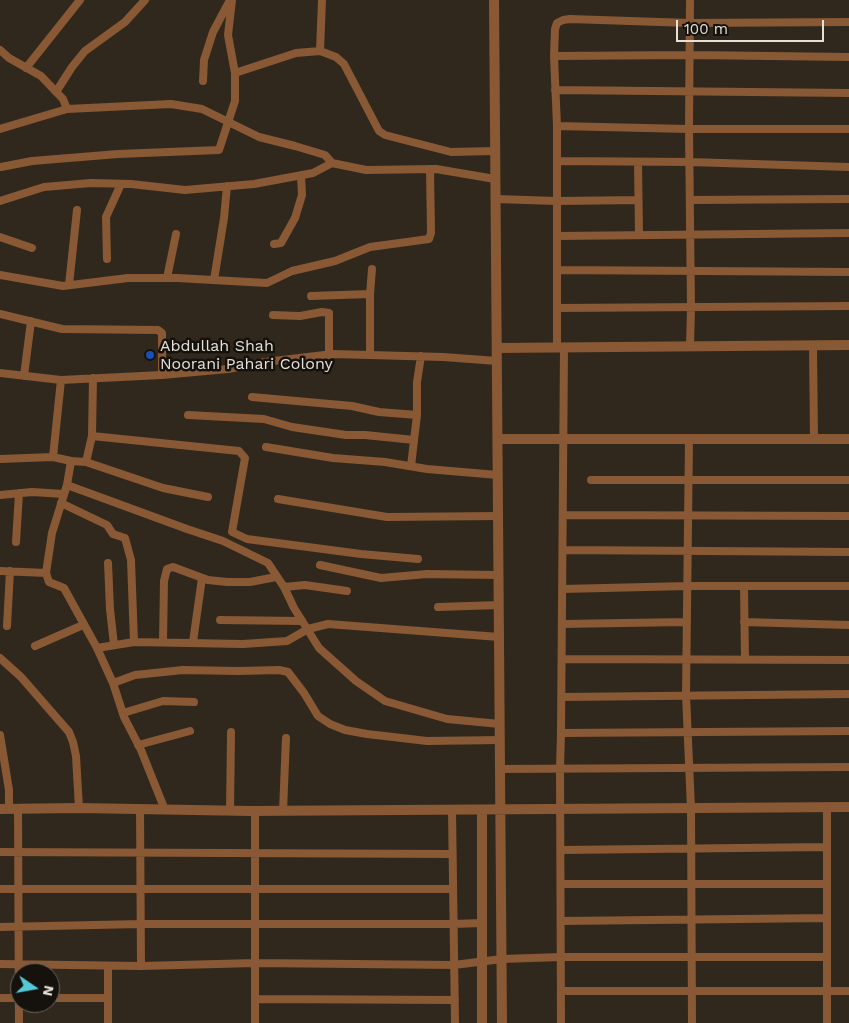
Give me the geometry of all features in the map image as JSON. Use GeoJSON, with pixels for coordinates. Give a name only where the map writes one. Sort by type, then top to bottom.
{"type":"FeatureCollection","features":[{"type":"Feature","properties":{"kind":"street"},"geometry":{"type":"LineString","coordinates":[[26,68],[80,0]]}},
{"type":"Feature","properties":{"kind":"street"},"geometry":{"type":"LineString","coordinates":[[56,92],[85,51],[125,22],[145,0]]}},
{"type":"Feature","properties":{"kind":"street"},"geometry":{"type":"LineString","coordinates":[[1,167],[32,161],[118,154],[216,152],[220,148],[235,102],[235,72],[228,35],[231,0]]}},
{"type":"Feature","properties":{"kind":"street"},"geometry":{"type":"LineString","coordinates":[[203,81],[204,60],[213,32],[231,0]]}},
{"type":"Feature","properties":{"kind":"street"},"geometry":{"type":"LineString","coordinates":[[320,51],[322,0]]}},
{"type":"Feature","properties":{"kind":"street"},"geometry":{"type":"LineString","coordinates":[[494,0],[502,1023]]}},
{"type":"Feature","properties":{"kind":"street"},"geometry":{"type":"LineString","coordinates":[[690,0],[690,347]]}},
{"type":"Feature","properties":{"kind":"street"},"geometry":{"type":"LineString","coordinates":[[561,1023],[560,769],[562,733],[563,440],[557,308],[555,29],[557,23],[563,20],[690,23],[849,22]]}},
{"type":"Feature","properties":{"kind":"street"},"geometry":{"type":"LineString","coordinates":[[0,50],[41,76],[62,99],[67,109]]}},
{"type":"Feature","properties":{"kind":"street"},"geometry":{"type":"LineString","coordinates":[[235,72],[296,54],[320,51],[336,57],[344,64],[379,131],[385,135],[451,152],[495,151]]}},
{"type":"Feature","properties":{"kind":"street"},"geometry":{"type":"LineString","coordinates":[[554,56],[849,57]]}},
{"type":"Feature","properties":{"kind":"street"},"geometry":{"type":"LineString","coordinates":[[555,90],[849,93]]}},
{"type":"Feature","properties":{"kind":"street"},"geometry":{"type":"LineString","coordinates":[[0,129],[67,109],[171,104],[202,109],[258,137],[325,155],[332,163],[366,170],[430,169],[495,179]]}},
{"type":"Feature","properties":{"kind":"street"},"geometry":{"type":"LineString","coordinates":[[557,126],[689,129],[849,129]]}},
{"type":"Feature","properties":{"kind":"street"},"geometry":{"type":"LineString","coordinates":[[557,161],[690,162],[849,167]]}},
{"type":"Feature","properties":{"kind":"street"},"geometry":{"type":"LineString","coordinates":[[0,201],[44,187],[91,182],[185,190],[227,186],[301,176],[313,173],[332,163]]}},
{"type":"Feature","properties":{"kind":"street"},"geometry":{"type":"LineString","coordinates":[[638,163],[638,235]]}},
{"type":"Feature","properties":{"kind":"street"},"geometry":{"type":"LineString","coordinates":[[0,275],[63,286],[128,278],[267,283],[292,271],[335,261],[370,247],[429,239],[431,233],[430,169]]}},
{"type":"Feature","properties":{"kind":"street"},"geometry":{"type":"LineString","coordinates":[[274,244],[281,243],[295,218],[302,195],[301,176]]}},
{"type":"Feature","properties":{"kind":"street"},"geometry":{"type":"LineString","coordinates":[[107,260],[106,218],[121,184]]}},
{"type":"Feature","properties":{"kind":"street"},"geometry":{"type":"LineString","coordinates":[[214,280],[227,186]]}},
{"type":"Feature","properties":{"kind":"street"},"geometry":{"type":"LineString","coordinates":[[496,199],[557,201],[638,200]]}},
{"type":"Feature","properties":{"kind":"street"},"geometry":{"type":"LineString","coordinates":[[690,200],[849,200]]}},
{"type":"Feature","properties":{"kind":"street"},"geometry":{"type":"LineString","coordinates":[[69,285],[77,210]]}},
{"type":"Feature","properties":{"kind":"street"},"geometry":{"type":"LineString","coordinates":[[557,236],[849,232]]}},
{"type":"Feature","properties":{"kind":"street"},"geometry":{"type":"LineString","coordinates":[[167,278],[176,234]]}},
{"type":"Feature","properties":{"kind":"street"},"geometry":{"type":"LineString","coordinates":[[0,238],[32,248]]}},
{"type":"Feature","properties":{"kind":"street"},"geometry":{"type":"LineString","coordinates":[[370,355],[372,269]]}},
{"type":"Feature","properties":{"kind":"street"},"geometry":{"type":"LineString","coordinates":[[557,270],[849,272]]}},
{"type":"Feature","properties":{"kind":"street"},"geometry":{"type":"LineString","coordinates":[[311,296],[370,294]]}},
{"type":"Feature","properties":{"kind":"street"},"geometry":{"type":"LineString","coordinates":[[557,308],[849,306]]}},
{"type":"Feature","properties":{"kind":"street"},"geometry":{"type":"LineString","coordinates":[[272,315],[300,316],[322,312],[329,313],[329,355]]}},
{"type":"Feature","properties":{"kind":"street"},"geometry":{"type":"LineString","coordinates":[[0,314],[62,328],[158,330],[162,333],[162,375]]}},
{"type":"Feature","properties":{"kind":"street"},"geometry":{"type":"LineString","coordinates":[[24,376],[31,321]]}},
{"type":"Feature","properties":{"kind":"street"},"geometry":{"type":"LineString","coordinates":[[497,348],[849,345]]}},
{"type":"Feature","properties":{"kind":"street"},"geometry":{"type":"LineString","coordinates":[[813,346],[814,439]]}},
{"type":"Feature","properties":{"kind":"street"},"geometry":{"type":"LineString","coordinates":[[0,373],[61,380],[162,375],[228,370],[265,362],[329,355],[422,356],[497,360]]}},
{"type":"Feature","properties":{"kind":"street"},"geometry":{"type":"LineString","coordinates":[[411,466],[417,415],[417,382],[422,356]]}},
{"type":"Feature","properties":{"kind":"street"},"geometry":{"type":"LineString","coordinates":[[86,462],[92,436],[93,378]]}},
{"type":"Feature","properties":{"kind":"street"},"geometry":{"type":"LineString","coordinates":[[53,457],[61,380]]}},
{"type":"Feature","properties":{"kind":"street"},"geometry":{"type":"LineString","coordinates":[[252,397],[352,406],[379,412],[417,415]]}},
{"type":"Feature","properties":{"kind":"street"},"geometry":{"type":"LineString","coordinates":[[188,415],[264,419],[292,427],[346,435],[414,440]]}},
{"type":"Feature","properties":{"kind":"street"},"geometry":{"type":"LineString","coordinates":[[92,436],[239,451],[245,458],[232,532],[247,539],[361,554],[418,559]]}},
{"type":"Feature","properties":{"kind":"street"},"geometry":{"type":"LineString","coordinates":[[498,439],[849,439]]}},
{"type":"Feature","properties":{"kind":"street"},"geometry":{"type":"LineString","coordinates":[[689,439],[686,695],[691,808],[692,1023]]}},
{"type":"Feature","properties":{"kind":"street"},"geometry":{"type":"LineString","coordinates":[[266,447],[333,458],[498,475]]}},
{"type":"Feature","properties":{"kind":"street"},"geometry":{"type":"LineString","coordinates":[[0,459],[53,457],[86,462],[163,488],[208,497]]}},
{"type":"Feature","properties":{"kind":"street"},"geometry":{"type":"LineString","coordinates":[[70,461],[67,485],[52,533],[46,573],[49,582],[64,588],[96,648],[113,683],[123,713],[165,810]]}},
{"type":"Feature","properties":{"kind":"street"},"geometry":{"type":"LineString","coordinates":[[591,480],[849,480]]}},
{"type":"Feature","properties":{"kind":"street"},"geometry":{"type":"LineString","coordinates":[[67,485],[223,541],[268,563],[319,648],[356,681],[385,701],[447,719],[500,724]]}},
{"type":"Feature","properties":{"kind":"street"},"geometry":{"type":"LineString","coordinates":[[0,495],[19,493],[64,494]]}},
{"type":"Feature","properties":{"kind":"street"},"geometry":{"type":"LineString","coordinates":[[16,542],[19,493]]}},
{"type":"Feature","properties":{"kind":"street"},"geometry":{"type":"LineString","coordinates":[[278,500],[387,517],[498,516]]}},
{"type":"Feature","properties":{"kind":"street"},"geometry":{"type":"LineString","coordinates":[[61,503],[107,524],[113,534],[125,538],[131,560],[134,642]]}},
{"type":"Feature","properties":{"kind":"street"},"geometry":{"type":"LineString","coordinates":[[563,515],[849,516]]}},
{"type":"Feature","properties":{"kind":"street"},"geometry":{"type":"LineString","coordinates":[[563,550],[849,552]]}},
{"type":"Feature","properties":{"kind":"street"},"geometry":{"type":"LineString","coordinates":[[108,563],[114,645]]}},
{"type":"Feature","properties":{"kind":"street"},"geometry":{"type":"LineString","coordinates":[[320,565],[381,578],[427,574],[499,575]]}},
{"type":"Feature","properties":{"kind":"street"},"geometry":{"type":"LineString","coordinates":[[163,642],[164,581],[167,569],[174,567],[208,580],[235,582],[250,582],[276,577]]}},
{"type":"Feature","properties":{"kind":"street"},"geometry":{"type":"LineString","coordinates":[[0,571],[46,573]]}},
{"type":"Feature","properties":{"kind":"street"},"geometry":{"type":"LineString","coordinates":[[7,626],[10,571]]}},
{"type":"Feature","properties":{"kind":"street"},"geometry":{"type":"LineString","coordinates":[[193,642],[202,578]]}},
{"type":"Feature","properties":{"kind":"street"},"geometry":{"type":"LineString","coordinates":[[284,587],[305,585],[347,591]]}},
{"type":"Feature","properties":{"kind":"street"},"geometry":{"type":"LineString","coordinates":[[562,589],[688,586],[849,586]]}},
{"type":"Feature","properties":{"kind":"street"},"geometry":{"type":"LineString","coordinates":[[744,586],[745,659]]}},
{"type":"Feature","properties":{"kind":"street"},"geometry":{"type":"LineString","coordinates":[[438,607],[499,606]]}},
{"type":"Feature","properties":{"kind":"street"},"geometry":{"type":"LineString","coordinates":[[220,620],[302,621]]}},
{"type":"Feature","properties":{"kind":"street"},"geometry":{"type":"LineString","coordinates":[[562,624],[686,622]]}},
{"type":"Feature","properties":{"kind":"street"},"geometry":{"type":"LineString","coordinates":[[744,622],[849,625]]}},
{"type":"Feature","properties":{"kind":"street"},"geometry":{"type":"LineString","coordinates":[[96,648],[134,642],[243,644],[287,641],[308,629],[328,624],[499,637]]}},
{"type":"Feature","properties":{"kind":"street"},"geometry":{"type":"LineString","coordinates":[[35,646],[83,625]]}},
{"type":"Feature","properties":{"kind":"street"},"geometry":{"type":"LineString","coordinates":[[0,658],[21,677],[69,732],[76,756],[79,808]]}},
{"type":"Feature","properties":{"kind":"street"},"geometry":{"type":"LineString","coordinates":[[562,659],[849,660]]}},
{"type":"Feature","properties":{"kind":"street"},"geometry":{"type":"LineString","coordinates":[[113,683],[135,674],[183,670],[279,670],[288,672],[318,716],[330,724],[345,730],[426,741],[500,740]]}},
{"type":"Feature","properties":{"kind":"street"},"geometry":{"type":"LineString","coordinates":[[562,697],[849,694]]}},
{"type":"Feature","properties":{"kind":"street"},"geometry":{"type":"LineString","coordinates":[[123,713],[163,701],[194,702]]}},
{"type":"Feature","properties":{"kind":"street"},"geometry":{"type":"LineString","coordinates":[[138,745],[190,731]]}},
{"type":"Feature","properties":{"kind":"street"},"geometry":{"type":"LineString","coordinates":[[562,733],[849,731]]}},
{"type":"Feature","properties":{"kind":"street"},"geometry":{"type":"LineString","coordinates":[[230,811],[231,732]]}},
{"type":"Feature","properties":{"kind":"street"},"geometry":{"type":"LineString","coordinates":[[0,735],[9,809],[18,852],[19,963]]}},
{"type":"Feature","properties":{"kind":"street"},"geometry":{"type":"LineString","coordinates":[[283,811],[286,738]]}},
{"type":"Feature","properties":{"kind":"street"},"geometry":{"type":"LineString","coordinates":[[500,769],[849,767]]}},
{"type":"Feature","properties":{"kind":"street"},"geometry":{"type":"LineString","coordinates":[[827,1023],[828,807]]}},
{"type":"Feature","properties":{"kind":"street"},"geometry":{"type":"LineString","coordinates":[[9,809],[79,808],[283,811],[849,807]]}},
{"type":"Feature","properties":{"kind":"street"},"geometry":{"type":"LineString","coordinates":[[140,810],[141,966]]}},
{"type":"Feature","properties":{"kind":"street"},"geometry":{"type":"LineString","coordinates":[[452,810],[455,1023]]}},
{"type":"Feature","properties":{"kind":"street"},"geometry":{"type":"LineString","coordinates":[[482,810],[482,1023]]}},
{"type":"Feature","properties":{"kind":"street"},"geometry":{"type":"LineString","coordinates":[[254,811],[255,1023]]}},
{"type":"Feature","properties":{"kind":"street"},"geometry":{"type":"LineString","coordinates":[[561,850],[827,847]]}},
{"type":"Feature","properties":{"kind":"street"},"geometry":{"type":"LineString","coordinates":[[0,852],[452,854]]}},
{"type":"Feature","properties":{"kind":"street"},"geometry":{"type":"LineString","coordinates":[[561,884],[827,884]]}},
{"type":"Feature","properties":{"kind":"street"},"geometry":{"type":"LineString","coordinates":[[0,889],[453,890]]}},
{"type":"Feature","properties":{"kind":"street"},"geometry":{"type":"LineString","coordinates":[[561,920],[827,918]]}},
{"type":"Feature","properties":{"kind":"street"},"geometry":{"type":"LineString","coordinates":[[0,927],[141,924],[482,923]]}},
{"type":"Feature","properties":{"kind":"street"},"geometry":{"type":"LineString","coordinates":[[60,965],[141,966],[255,963],[454,965],[502,959],[561,956],[827,957]]}},
{"type":"Feature","properties":{"kind":"street"},"geometry":{"type":"LineString","coordinates":[[108,966],[108,1023]]}},
{"type":"Feature","properties":{"kind":"street"},"geometry":{"type":"LineString","coordinates":[[561,991],[849,991]]}},
{"type":"Feature","properties":{"kind":"street"},"geometry":{"type":"LineString","coordinates":[[60,998],[108,998]]}},
{"type":"Feature","properties":{"kind":"street"},"geometry":{"type":"LineString","coordinates":[[255,1000],[455,1000]]}},
{"type":"Feature","properties":{"kind":"place","name":"Abdullah Shah Noorani Pahari Colony"},"geometry":{"type":"Point","coordinates":[150,355]}}]}
